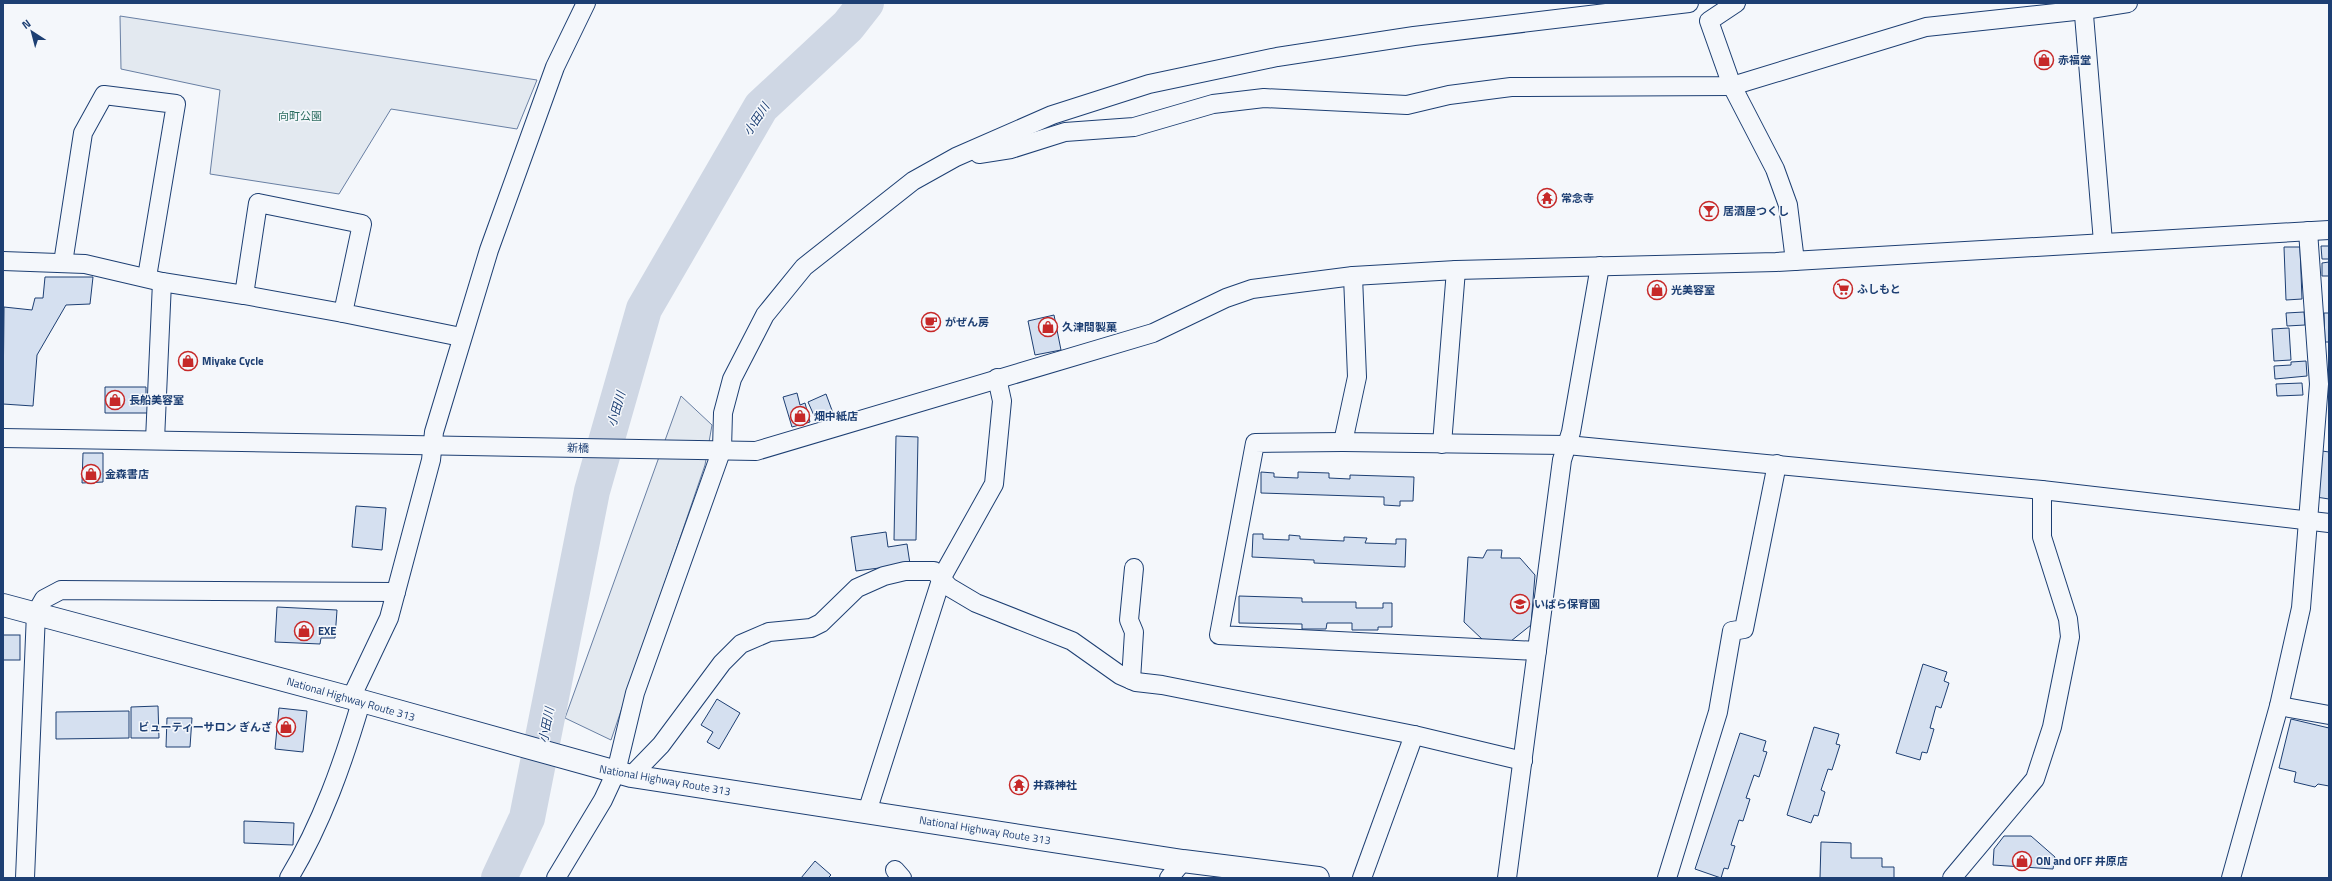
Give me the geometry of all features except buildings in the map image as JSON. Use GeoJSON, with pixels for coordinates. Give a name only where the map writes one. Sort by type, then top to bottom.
{"type":"FeatureCollection","features":[{"type":"Feature","properties":{"kind":"highway","name":"National Highway Route 313"},"geometry":{"type":"LineString","coordinates":[[3,605],[361,702],[589,766],[624,774],[1183,861],[1318,878]]}},
{"type":"Feature","properties":{"kind":"street"},"geometry":{"type":"LineString","coordinates":[[289,878],[324,812],[345,755],[396,592],[431,460],[439,445],[461,337],[489,250],[555,67],[586,3]]}},
{"type":"Feature","properties":{"kind":"street"},"geometry":{"type":"LineString","coordinates":[[624,774],[635,693],[716,450],[723,413],[732,379],[765,315],[804,267],[913,181],[956,157],[1052,115],[1149,84],[1277,57],[1406,38],[1689,3]]}},
{"type":"Feature","properties":{"kind":"street"},"geometry":{"type":"LineString","coordinates":[[1736,3],[1709,21],[1732,86],[1775,169],[1788,205],[1795,261]]}},
{"type":"Feature","properties":{"kind":"street"},"geometry":{"type":"LineString","coordinates":[[956,157],[1011,149],[1065,132],[1134,127],[1213,104],[1264,98],[1407,105],[1449,95],[1511,87],[1732,86],[1926,27],[2083,6],[2128,3]]}},
{"type":"Feature","properties":{"kind":"street"},"geometry":{"type":"LineString","coordinates":[[2083,6],[2104,242]]}},
{"type":"Feature","properties":{"kind":"street"},"geometry":{"type":"LineString","coordinates":[[63,263],[83,133],[104,95],[176,104],[154,280],[156,440]]}},
{"type":"Feature","properties":{"kind":"street"},"geometry":{"type":"LineString","coordinates":[[244,295],[258,203],[362,224],[343,313]]}},
{"type":"Feature","properties":{"kind":"street","name":"新橋"},"geometry":{"type":"LineString","coordinates":[[3,438],[756,451],[997,378],[1153,333],[1226,298],[1252,289],[1353,276],[1456,270],[1795,261],[2329,230]]}},
{"type":"Feature","properties":{"kind":"street"},"geometry":{"type":"LineString","coordinates":[[2231,878],[2279,706],[2301,608],[2319,384],[2308,231]]}},
{"type":"Feature","properties":{"kind":"street"},"geometry":{"type":"LineString","coordinates":[[3,261],[85,264],[154,280],[343,313],[461,337]]}},
{"type":"Feature","properties":{"kind":"street"},"geometry":{"type":"LineString","coordinates":[[1507,878],[1562,460],[1571,432],[1600,266]]}},
{"type":"Feature","properties":{"kind":"street"},"geometry":{"type":"LineString","coordinates":[[1442,444],[1456,270]]}},
{"type":"Feature","properties":{"kind":"street"},"geometry":{"type":"LineString","coordinates":[[1343,442],[1356,377],[1353,276]]}},
{"type":"Feature","properties":{"kind":"street"},"geometry":{"type":"LineString","coordinates":[[867,812],[942,577],[994,484],[1002,401],[997,378]]}},
{"type":"Feature","properties":{"kind":"street"},"geometry":{"type":"LineString","coordinates":[[1537,651],[1219,635],[1255,443],[1343,442],[1567,445],[1731,462],[1746,460],[2042,490],[2329,523]]}},
{"type":"Feature","properties":{"kind":"street"},"geometry":{"type":"LineString","coordinates":[[1667,878],[1718,712],[1732,631],[1744,629],[1777,464]]}},
{"type":"Feature","properties":{"kind":"street"},"geometry":{"type":"LineString","coordinates":[[1952,878],[2035,779],[2052,727],[2070,637],[2068,619],[2042,537],[2042,490]]}},
{"type":"Feature","properties":{"kind":"street"},"geometry":{"type":"LineString","coordinates":[[1131,680],[1134,632],[1129,620],[1134,568]]}},
{"type":"Feature","properties":{"kind":"street"},"geometry":{"type":"LineString","coordinates":[[556,878],[604,800],[624,774],[662,745],[722,663],[741,644],[769,632],[811,628],[821,623],[857,588],[884,576],[925,570],[934,571],[942,577],[949,587],[976,603],[1072,641],[1131,680],[1414,735],[1523,761]]}},
{"type":"Feature","properties":{"kind":"street"},"geometry":{"type":"LineString","coordinates":[[25,878],[36,613],[44,599],[61,590],[396,592]]}},
{"type":"Feature","properties":{"kind":"street"},"geometry":{"type":"LineString","coordinates":[[2279,706],[2329,715]]}},
{"type":"Feature","properties":{"kind":"street"},"geometry":{"type":"LineString","coordinates":[[1362,878],[1414,735]]}},
{"type":"Feature","properties":{"kind":"street"},"geometry":{"type":"LineString","coordinates":[[1169,878],[1183,861]]}},
{"type":"Feature","properties":{"kind":"green space","name":"向町公園"},"geometry":{"type":"Polygon","coordinates":[[[120,16],[537,80],[517,129],[391,109],[339,194],[210,174],[220,90],[121,69],[120,16]]]}},
{"type":"Feature","properties":{"kind":"green space"},"geometry":{"type":"Polygon","coordinates":[[[681,396],[712,425],[705,465],[611,740],[565,718],[681,396]]]}},
{"type":"Feature","properties":{"kind":"waterway","name":"小田川"},"geometry":{"type":"LineString","coordinates":[[499,878],[527,818],[592,491],[644,309],[761,107],[848,26],[866,3]]}},
{"type":"Feature","properties":{"kind":"place","name":"赤福堂"},"geometry":{"type":"Point","coordinates":[2044,60]}},
{"type":"Feature","properties":{"kind":"place","name":"常念寺"},"geometry":{"type":"Point","coordinates":[1547,198]}},
{"type":"Feature","properties":{"kind":"place","name":"居酒屋つくし"},"geometry":{"type":"Point","coordinates":[1709,211]}},
{"type":"Feature","properties":{"kind":"place","name":"ふしもと"},"geometry":{"type":"Point","coordinates":[1843,289]}},
{"type":"Feature","properties":{"kind":"place","name":"光美容室"},"geometry":{"type":"Point","coordinates":[1657,290]}},
{"type":"Feature","properties":{"kind":"place","name":"がぜん房"},"geometry":{"type":"Point","coordinates":[931,322]}},
{"type":"Feature","properties":{"kind":"place","name":"久津間製菓"},"geometry":{"type":"Point","coordinates":[1048,327]}},
{"type":"Feature","properties":{"kind":"place","name":"Miyake Cycle"},"geometry":{"type":"Point","coordinates":[188,361]}},
{"type":"Feature","properties":{"kind":"place","name":"長船美容室"},"geometry":{"type":"Point","coordinates":[115,400]}},
{"type":"Feature","properties":{"kind":"place","name":"畑中紙店"},"geometry":{"type":"Point","coordinates":[800,416]}},
{"type":"Feature","properties":{"kind":"place","name":"金森書店"},"geometry":{"type":"Point","coordinates":[91,474]}},
{"type":"Feature","properties":{"kind":"place","name":"いばら保育園"},"geometry":{"type":"Point","coordinates":[1520,604]}},
{"type":"Feature","properties":{"kind":"place","name":"EXE"},"geometry":{"type":"Point","coordinates":[304,631]}},
{"type":"Feature","properties":{"kind":"place","name":"ビューティーサロン ぎんざ"},"geometry":{"type":"Point","coordinates":[286,727]}},
{"type":"Feature","properties":{"kind":"place","name":"井森神社"},"geometry":{"type":"Point","coordinates":[1019,785]}},
{"type":"Feature","properties":{"kind":"place","name":"ON and OFF 井原店"},"geometry":{"type":"Point","coordinates":[2022,861]}}]}
